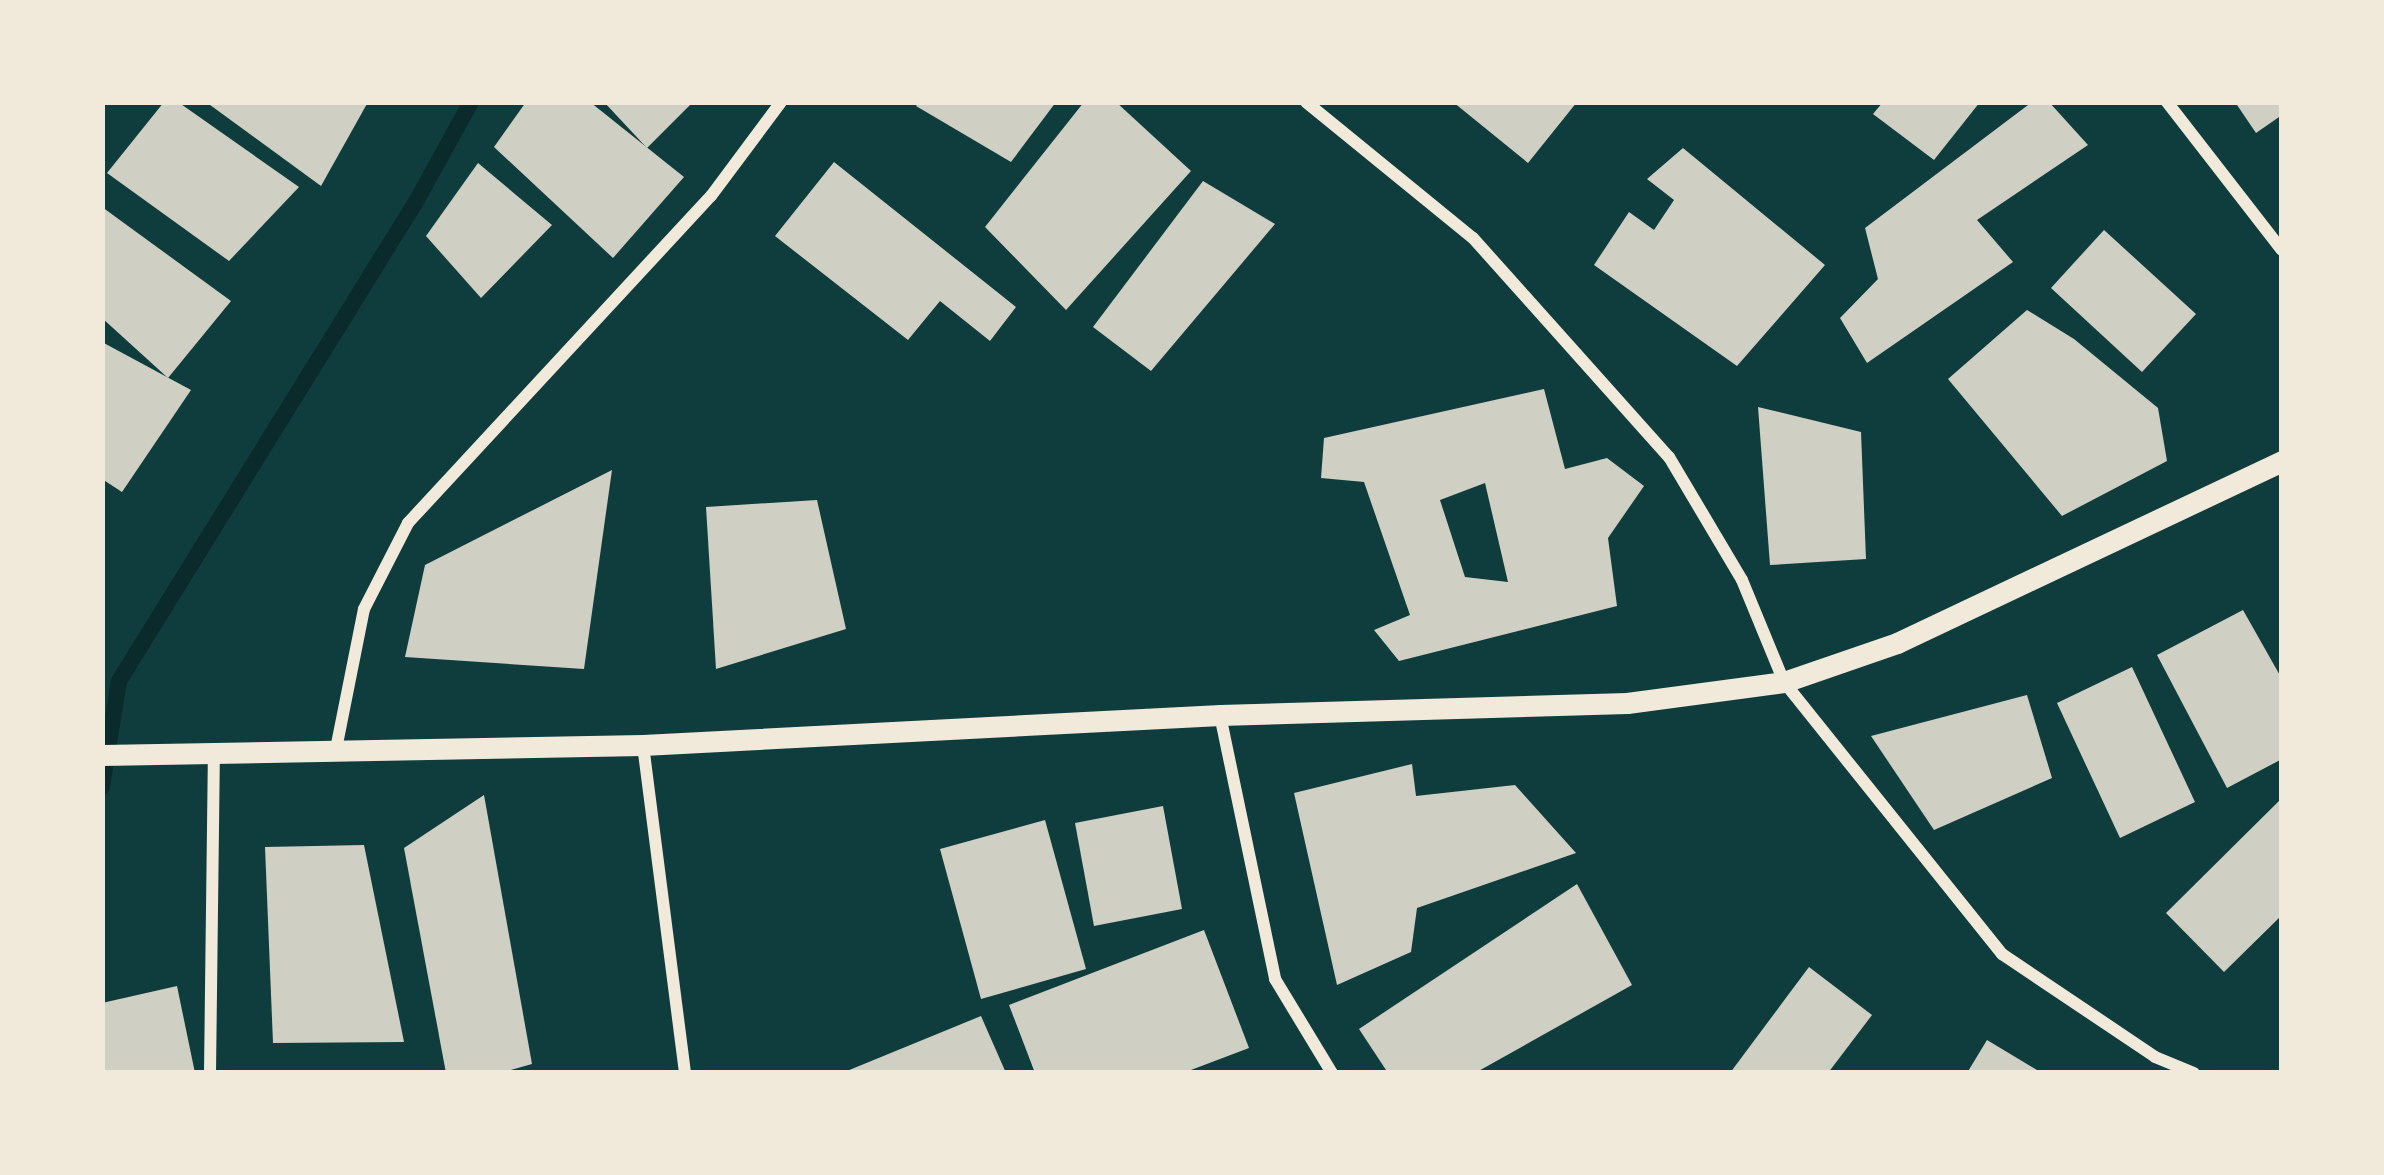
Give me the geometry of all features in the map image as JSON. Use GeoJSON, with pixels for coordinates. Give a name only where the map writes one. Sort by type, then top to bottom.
{"type":"FeatureCollection","features":[{"type":"Feature","properties":{"kind":"street"},"geometry":{"type":"LineString","coordinates":[[335,754],[364,609],[408,523],[711,196],[781,102]]}},
{"type":"Feature","properties":{"kind":"street"},"geometry":{"type":"LineString","coordinates":[[1306,102],[1473,238],[1669,457],[1742,580],[1784,682],[2002,954],[2155,1057],[2194,1073]]}},
{"type":"Feature","properties":{"kind":"street"},"geometry":{"type":"LineString","coordinates":[[2168,102],[2282,250]]}},
{"type":"Feature","properties":{"kind":"street"},"geometry":{"type":"LineString","coordinates":[[102,755],[214,748],[335,754],[643,745],[1220,715],[1627,703],[1784,682],[1897,643],[2282,461]]}},
{"type":"Feature","properties":{"kind":"street"},"geometry":{"type":"LineString","coordinates":[[1220,715],[1276,979],[1332,1073]]}},
{"type":"Feature","properties":{"kind":"street"},"geometry":{"type":"LineString","coordinates":[[643,745],[685,1073]]}},
{"type":"Feature","properties":{"kind":"street"},"geometry":{"type":"LineString","coordinates":[[210,1073],[214,748]]}},
{"type":"Feature","properties":{"kind":"building"},"geometry":{"type":"Polygon","coordinates":[[[164,102],[178,102],[299,187],[229,261],[107,173],[164,102]]]}},
{"type":"Feature","properties":{"kind":"building"},"geometry":{"type":"Polygon","coordinates":[[[206,102],[368,102],[321,186],[206,102]]]}},
{"type":"Feature","properties":{"kind":"building"},"geometry":{"type":"Polygon","coordinates":[[[526,102],[590,102],[684,177],[613,258],[494,147],[526,102]]]}},
{"type":"Feature","properties":{"kind":"building"},"geometry":{"type":"Polygon","coordinates":[[[604,102],[693,102],[647,148],[604,102]]]}},
{"type":"Feature","properties":{"kind":"building"},"geometry":{"type":"Polygon","coordinates":[[[919,102],[1056,102],[1011,162],[916,106],[919,102]]]}},
{"type":"Feature","properties":{"kind":"building"},"geometry":{"type":"Polygon","coordinates":[[[1084,102],[1116,102],[1191,171],[1066,310],[985,227],[1084,102]]]}},
{"type":"Feature","properties":{"kind":"building"},"geometry":{"type":"Polygon","coordinates":[[[1453,102],[1577,102],[1528,163],[1453,102]]]}},
{"type":"Feature","properties":{"kind":"building"},"geometry":{"type":"Polygon","coordinates":[[[1883,102],[1980,102],[1934,160],[1873,114],[1883,102]]]}},
{"type":"Feature","properties":{"kind":"building"},"geometry":{"type":"Polygon","coordinates":[[[2032,102],[2049,102],[2088,145],[1977,220],[2013,262],[1867,363],[1840,318],[1878,279],[1865,228],[2032,102]]]}},
{"type":"Feature","properties":{"kind":"building"},"geometry":{"type":"Polygon","coordinates":[[[2235,102],[2282,102],[2282,115],[2256,133],[2235,102]]]}},
{"type":"Feature","properties":{"kind":"building"},"geometry":{"type":"Polygon","coordinates":[[[1683,148],[1825,265],[1737,366],[1594,265],[1629,212],[1654,230],[1674,200],[1647,179],[1683,148]]]}},
{"type":"Feature","properties":{"kind":"building"},"geometry":{"type":"Polygon","coordinates":[[[834,162],[1016,307],[990,341],[940,301],[908,340],[775,236],[834,162]]]}},
{"type":"Feature","properties":{"kind":"building"},"geometry":{"type":"Polygon","coordinates":[[[478,163],[552,225],[481,298],[426,236],[478,163]]]}},
{"type":"Feature","properties":{"kind":"building"},"geometry":{"type":"Polygon","coordinates":[[[1203,181],[1275,224],[1151,371],[1093,327],[1203,181]]]}},
{"type":"Feature","properties":{"kind":"building"},"geometry":{"type":"Polygon","coordinates":[[[102,207],[231,301],[168,378],[102,318],[102,207]]]}},
{"type":"Feature","properties":{"kind":"building"},"geometry":{"type":"Polygon","coordinates":[[[2104,230],[2196,314],[2142,372],[2051,288],[2104,230]]]}},
{"type":"Feature","properties":{"kind":"building"},"geometry":{"type":"Polygon","coordinates":[[[2027,310],[2074,339],[2158,408],[2167,461],[2062,516],[1948,379],[2027,310]]]}},
{"type":"Feature","properties":{"kind":"building"},"geometry":{"type":"Polygon","coordinates":[[[102,342],[191,390],[122,492],[102,479],[102,342]]]}},
{"type":"Feature","properties":{"kind":"building"},"geometry":{"type":"Polygon","coordinates":[[[1544,389],[1565,469],[1607,458],[1644,486],[1608,538],[1617,606],[1399,661],[1374,630],[1410,615],[1364,482],[1321,478],[1324,438],[1544,389]],[[1485,483],[1440,500],[1465,577],[1508,582],[1485,483]]]}},
{"type":"Feature","properties":{"kind":"building"},"geometry":{"type":"Polygon","coordinates":[[[1758,407],[1861,432],[1866,559],[1770,565],[1758,407]]]}},
{"type":"Feature","properties":{"kind":"building"},"geometry":{"type":"Polygon","coordinates":[[[612,470],[584,669],[405,657],[425,565],[612,470]]]}},
{"type":"Feature","properties":{"kind":"building"},"geometry":{"type":"Polygon","coordinates":[[[817,500],[846,629],[716,669],[706,507],[817,500]]]}},
{"type":"Feature","properties":{"kind":"building"},"geometry":{"type":"Polygon","coordinates":[[[2243,610],[2282,679],[2282,759],[2227,788],[2157,655],[2243,610]]]}},
{"type":"Feature","properties":{"kind":"building"},"geometry":{"type":"Polygon","coordinates":[[[2132,667],[2195,802],[2120,838],[2057,703],[2132,667]]]}},
{"type":"Feature","properties":{"kind":"building"},"geometry":{"type":"Polygon","coordinates":[[[2027,695],[2052,778],[1934,830],[1871,736],[2027,695]]]}},
{"type":"Feature","properties":{"kind":"building"},"geometry":{"type":"Polygon","coordinates":[[[1412,764],[1416,796],[1515,785],[1576,853],[1417,908],[1411,952],[1337,985],[1294,793],[1412,764]]]}},
{"type":"Feature","properties":{"kind":"building"},"geometry":{"type":"Polygon","coordinates":[[[484,795],[532,1064],[500,1073],[446,1073],[404,848],[484,795]]]}},
{"type":"Feature","properties":{"kind":"building"},"geometry":{"type":"Polygon","coordinates":[[[2282,798],[2282,915],[2224,972],[2166,913],[2282,798]]]}},
{"type":"Feature","properties":{"kind":"building"},"geometry":{"type":"Polygon","coordinates":[[[1163,806],[1182,909],[1094,926],[1075,823],[1163,806]]]}},
{"type":"Feature","properties":{"kind":"building"},"geometry":{"type":"Polygon","coordinates":[[[1045,820],[1086,969],[981,999],[940,849],[1045,820]]]}},
{"type":"Feature","properties":{"kind":"building"},"geometry":{"type":"Polygon","coordinates":[[[364,845],[404,1042],[273,1043],[265,847],[364,845]]]}},
{"type":"Feature","properties":{"kind":"building"},"geometry":{"type":"Polygon","coordinates":[[[1577,884],[1632,985],[1475,1073],[1388,1073],[1359,1029],[1577,884]]]}},
{"type":"Feature","properties":{"kind":"building"},"geometry":{"type":"Polygon","coordinates":[[[1204,930],[1249,1048],[1183,1073],[1035,1073],[1009,1005],[1204,930]]]}},
{"type":"Feature","properties":{"kind":"building"},"geometry":{"type":"Polygon","coordinates":[[[1809,967],[1872,1015],[1828,1073],[1730,1073],[1809,967]]]}},
{"type":"Feature","properties":{"kind":"building"},"geometry":{"type":"Polygon","coordinates":[[[177,986],[195,1073],[102,1073],[102,1003],[177,986]]]}},
{"type":"Feature","properties":{"kind":"building"},"geometry":{"type":"Polygon","coordinates":[[[981,1016],[1006,1073],[842,1073],[981,1016]]]}},
{"type":"Feature","properties":{"kind":"building"},"geometry":{"type":"Polygon","coordinates":[[[1987,1040],[2042,1073],[1967,1073],[1987,1040]]]}},
{"type":"Feature","properties":{"kind":"waterway"},"geometry":{"type":"LineString","coordinates":[[102,787],[119,681],[417,200],[471,102]]}}]}
